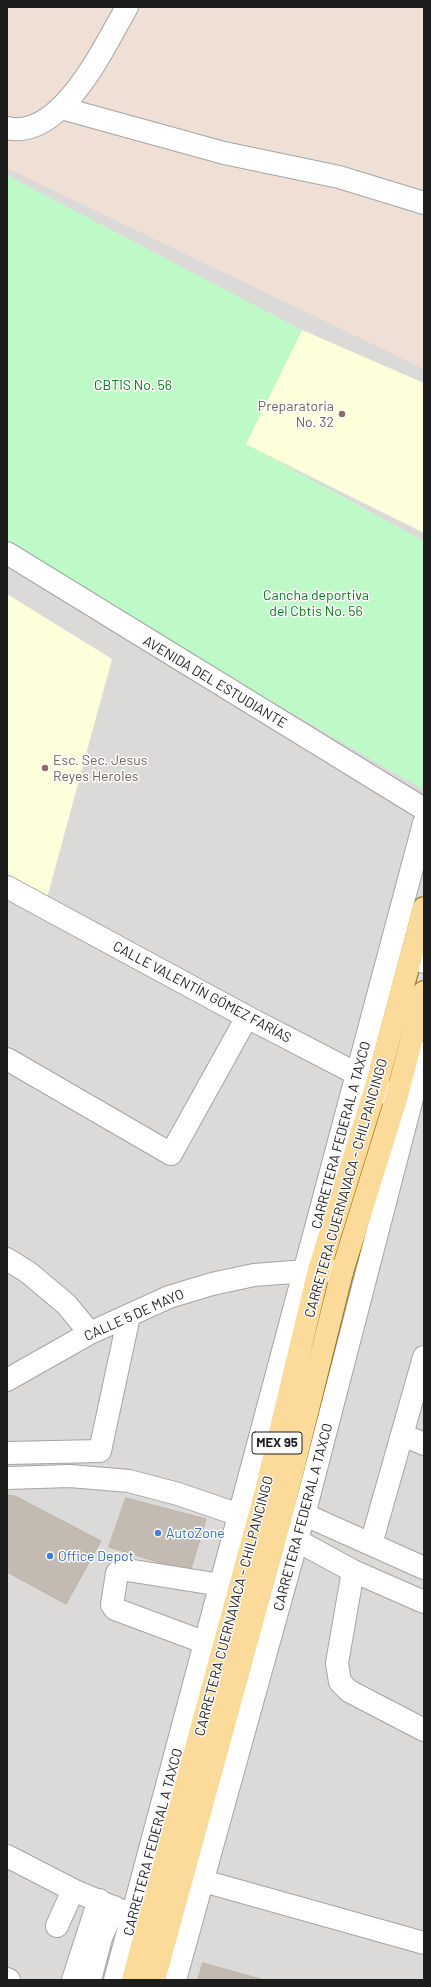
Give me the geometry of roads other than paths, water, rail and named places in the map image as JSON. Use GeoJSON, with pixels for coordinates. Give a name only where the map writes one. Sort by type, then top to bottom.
{"type":"FeatureCollection","features":[{"type":"Feature","properties":{"kind":"main road","name":"CARRETERA CUERNAVACA - CHILPANCINGO"},"geometry":{"type":"LineString","coordinates":[[133,1980],[182,1875],[248,1518],[255,1490],[311,1271],[376,1087],[417,960],[424,910]]}},
{"type":"Feature","properties":{"kind":"main road","name":"CARRETERA CUERNAVACA - CHILPANCINGO"},"geometry":{"type":"LineString","coordinates":[[154,1980],[284,1505],[342,1272],[396,1099],[424,992]]}},
{"type":"Feature","properties":{"kind":"street"},"geometry":{"type":"LineString","coordinates":[[7,128],[18,131],[40,123],[61,108],[81,85],[127,7]]}},
{"type":"Feature","properties":{"kind":"street"},"geometry":{"type":"LineString","coordinates":[[61,108],[224,153],[339,177],[424,203]]}},
{"type":"Feature","properties":{"kind":"street","name":"AVENIDA DEL ESTUDIANTE"},"geometry":{"type":"LineString","coordinates":[[7,553],[424,809]]}},
{"type":"Feature","properties":{"kind":"street","name":"CARRETERA FEDERAL A TAXCO"},"geometry":{"type":"LineString","coordinates":[[311,1271],[357,1074],[424,823]]}},
{"type":"Feature","properties":{"kind":"street","name":"CALLE VALENTÍN GÓMEZ FARÍAS"},"geometry":{"type":"LineString","coordinates":[[7,887],[247,1017],[357,1074],[396,1099]]}},
{"type":"Feature","properties":{"kind":"street"},"geometry":{"type":"LineString","coordinates":[[9,1066],[108,1118],[171,1154],[247,1017]]}},
{"type":"Feature","properties":{"kind":"street","name":"CARRETERA FEDERAL A TAXCO"},"geometry":{"type":"LineString","coordinates":[[175,1980],[182,1875],[298,1540],[416,1124],[424,1052]]}},
{"type":"Feature","properties":{"kind":"street"},"geometry":{"type":"LineString","coordinates":[[7,1259],[29,1273],[66,1304],[90,1333]]}},
{"type":"Feature","properties":{"kind":"street","name":"CALLE 5 DE MAYO"},"geometry":{"type":"LineString","coordinates":[[7,1380],[90,1333],[169,1297],[212,1284],[254,1276],[311,1271],[342,1272]]}},
{"type":"Feature","properties":{"kind":"street"},"geometry":{"type":"LineString","coordinates":[[7,1453],[100,1451],[129,1316]]}},
{"type":"Feature","properties":{"kind":"street"},"geometry":{"type":"LineString","coordinates":[[370,1544],[403,1435],[424,1357]]}},
{"type":"Feature","properties":{"kind":"street"},"geometry":{"type":"LineString","coordinates":[[403,1435],[424,1444]]}},
{"type":"Feature","properties":{"kind":"street"},"geometry":{"type":"LineString","coordinates":[[7,1478],[70,1476],[129,1481],[178,1494],[248,1518],[277,1530],[353,1571],[424,1602]]}},
{"type":"Feature","properties":{"kind":"street"},"geometry":{"type":"LineString","coordinates":[[255,1490],[304,1515],[424,1568]]}},
{"type":"Feature","properties":{"kind":"street","name":"CARRETERA FEDERAL A TAXCO"},"geometry":{"type":"LineString","coordinates":[[115,1980],[116,1908],[206,1643],[221,1585],[248,1518]]}},
{"type":"Feature","properties":{"kind":"street"},"geometry":{"type":"LineString","coordinates":[[206,1643],[115,1609],[112,1605],[117,1573],[121,1569],[221,1585]]}},
{"type":"Feature","properties":{"kind":"street"},"geometry":{"type":"LineString","coordinates":[[353,1571],[337,1663],[340,1682],[349,1692],[424,1730]]}},
{"type":"Feature","properties":{"kind":"street"},"geometry":{"type":"LineString","coordinates":[[7,1856],[73,1890],[116,1908]]}},
{"type":"Feature","properties":{"kind":"street"},"geometry":{"type":"LineString","coordinates":[[182,1875],[424,1943]]}},
{"type":"Feature","properties":{"kind":"street"},"geometry":{"type":"LineString","coordinates":[[57,1926],[73,1890]]}},
{"type":"Feature","properties":{"kind":"street"},"geometry":{"type":"LineString","coordinates":[[73,1980],[84,1940],[116,1908]]}},
{"type":"Feature","properties":{"kind":"street"},"geometry":{"type":"LineString","coordinates":[[90,1980],[101,1938],[116,1908]]}},
{"type":"Feature","properties":{"kind":"place","name":"Preparatoria No. 32"},"geometry":{"type":"Point","coordinates":[342,414]}},
{"type":"Feature","properties":{"kind":"place","name":"Esc. Sec. Jesus Reyes Heroles"},"geometry":{"type":"Point","coordinates":[45,768]}},
{"type":"Feature","properties":{"kind":"place","name":"AutoZone"},"geometry":{"type":"Point","coordinates":[158,1533]}},
{"type":"Feature","properties":{"kind":"place","name":"Office Depot"},"geometry":{"type":"Point","coordinates":[50,1556]}},
{"type":"Feature","properties":{"kind":"park label","name":"CBTIS No. 56"},"geometry":{"type":"Point","coordinates":[133,385]}},
{"type":"Feature","properties":{"kind":"park label","name":"Cancha deportiva del Cbtis No. 56"},"geometry":{"type":"Point","coordinates":[316,604]}}]}
